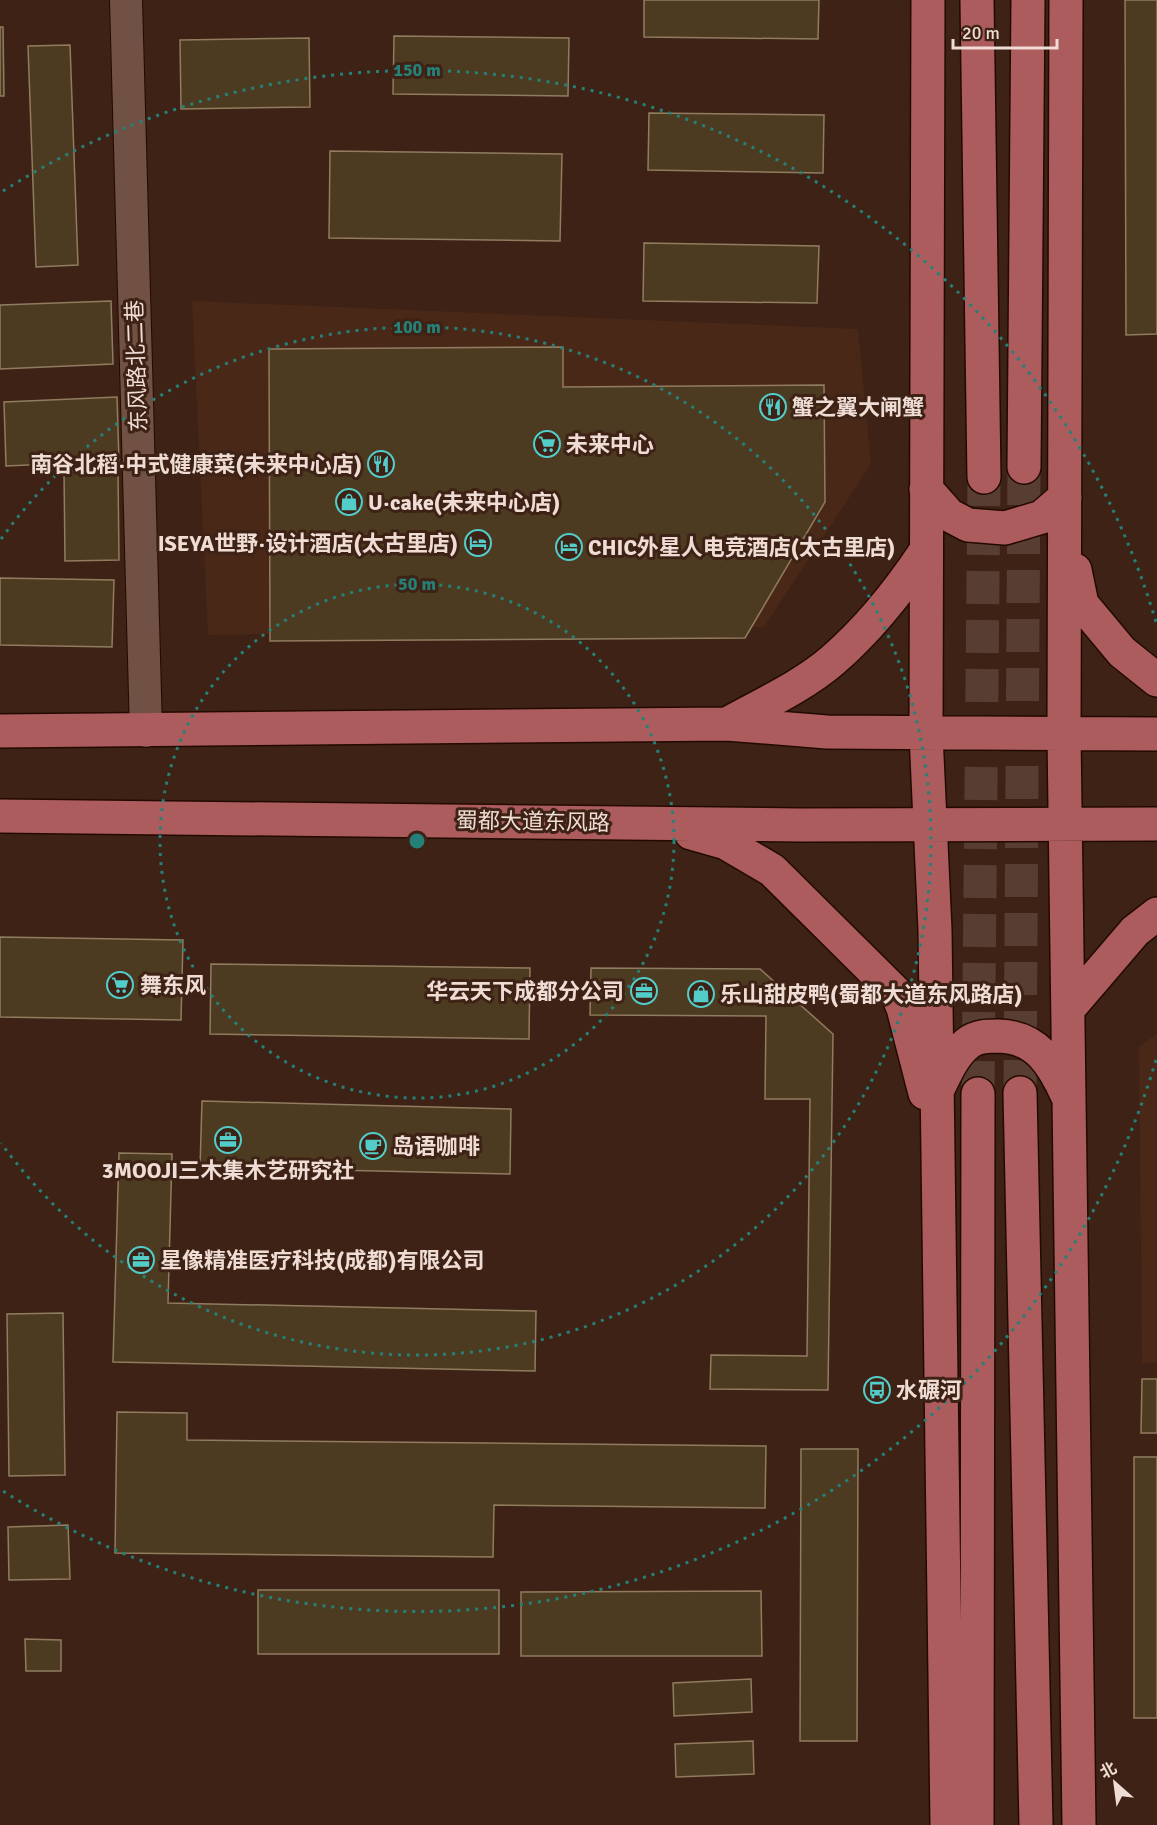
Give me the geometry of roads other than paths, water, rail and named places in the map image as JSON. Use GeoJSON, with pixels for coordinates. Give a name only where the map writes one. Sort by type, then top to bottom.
{"type":"FeatureCollection","features":[{"type":"Feature","properties":{"kind":"main road"},"geometry":{"type":"LineString","coordinates":[[928,0],[926,734],[938,1089],[936,1138],[947,1825]]}},
{"type":"Feature","properties":{"kind":"main road"},"geometry":{"type":"LineString","coordinates":[[977,0],[984,477]]}},
{"type":"Feature","properties":{"kind":"main road"},"geometry":{"type":"LineString","coordinates":[[1024,467],[1028,0]]}},
{"type":"Feature","properties":{"kind":"main road"},"geometry":{"type":"LineString","coordinates":[[1066,0],[1064,735],[1067,822],[1079,1825]]}},
{"type":"Feature","properties":{"kind":"main road"},"geometry":{"type":"LineString","coordinates":[[926,489],[949,515],[968,525],[1005,528],[1065,509]]}},
{"type":"Feature","properties":{"kind":"main road"},"geometry":{"type":"LineString","coordinates":[[1065,509],[1082,604],[1122,652],[1157,680]]}},
{"type":"Feature","properties":{"kind":"main road"},"geometry":{"type":"LineString","coordinates":[[728,724],[795,686],[832,660],[892,600],[925,552]]}},
{"type":"Feature","properties":{"kind":"main road"},"geometry":{"type":"LineString","coordinates":[[0,731],[728,724],[827,732],[1157,734]]}},
{"type":"Feature","properties":{"kind":"main road","name":"蜀都大道东风路"},"geometry":{"type":"LineString","coordinates":[[0,816],[800,825],[1067,822],[1157,824]]}},
{"type":"Feature","properties":{"kind":"main road"},"geometry":{"type":"LineString","coordinates":[[640,822],[726,843],[772,870],[897,994],[903,1008],[936,1138]]}},
{"type":"Feature","properties":{"kind":"main road"},"geometry":{"type":"LineString","coordinates":[[1069,1008],[1136,931],[1157,914]]}},
{"type":"Feature","properties":{"kind":"main road"},"geometry":{"type":"LineString","coordinates":[[938,1089],[952,1061],[969,1043],[984,1036],[1005,1037],[1027,1042],[1043,1053],[1055,1070],[1070,1100]]}},
{"type":"Feature","properties":{"kind":"main road"},"geometry":{"type":"LineString","coordinates":[[1020,1093],[1036,1825]]}},
{"type":"Feature","properties":{"kind":"main road"},"geometry":{"type":"LineString","coordinates":[[977,1825],[978,1094]]}},
{"type":"Feature","properties":{"kind":"street","name":"东风路北二巷"},"geometry":{"type":"LineString","coordinates":[[126,0],[146,731]]}},
{"type":"Feature","properties":{"kind":"tunnel"},"geometry":{"type":"LineString","coordinates":[[1020,1093],[1024,467]]}},
{"type":"Feature","properties":{"kind":"tunnel"},"geometry":{"type":"LineString","coordinates":[[978,1094],[984,477]]}},
{"type":"Feature","properties":{"kind":"place","name":"蟹之翼大闸蟹"},"geometry":{"type":"Point","coordinates":[773,407]}},
{"type":"Feature","properties":{"kind":"place","name":"未来中心"},"geometry":{"type":"Point","coordinates":[547,444]}},
{"type":"Feature","properties":{"kind":"place","name":"南谷北稻·中式健康菜(未来中心店)"},"geometry":{"type":"Point","coordinates":[381,464]}},
{"type":"Feature","properties":{"kind":"place","name":"U·cake(未来中心店)"},"geometry":{"type":"Point","coordinates":[349,502]}},
{"type":"Feature","properties":{"kind":"place","name":"ISEYA世野·设计酒店(太古里店)"},"geometry":{"type":"Point","coordinates":[478,543]}},
{"type":"Feature","properties":{"kind":"place","name":"CHIC外星人电竞酒店(太古里店)"},"geometry":{"type":"Point","coordinates":[569,547]}},
{"type":"Feature","properties":{"kind":"place","name":"舞东风"},"geometry":{"type":"Point","coordinates":[120,985]}},
{"type":"Feature","properties":{"kind":"place","name":"华云天下成都分公司"},"geometry":{"type":"Point","coordinates":[644,991]}},
{"type":"Feature","properties":{"kind":"place","name":"乐山甜皮鸭(蜀都大道东风路店)"},"geometry":{"type":"Point","coordinates":[701,994]}},
{"type":"Feature","properties":{"kind":"place","name":"3MOOJI三木集木艺研究社"},"geometry":{"type":"Point","coordinates":[228,1140]}},
{"type":"Feature","properties":{"kind":"place","name":"岛语咖啡"},"geometry":{"type":"Point","coordinates":[373,1146]}},
{"type":"Feature","properties":{"kind":"place","name":"星像精准医疗科技(成都)有限公司"},"geometry":{"type":"Point","coordinates":[141,1260]}},
{"type":"Feature","properties":{"kind":"place","name":"水碾河"},"geometry":{"type":"Point","coordinates":[877,1390]}}]}
